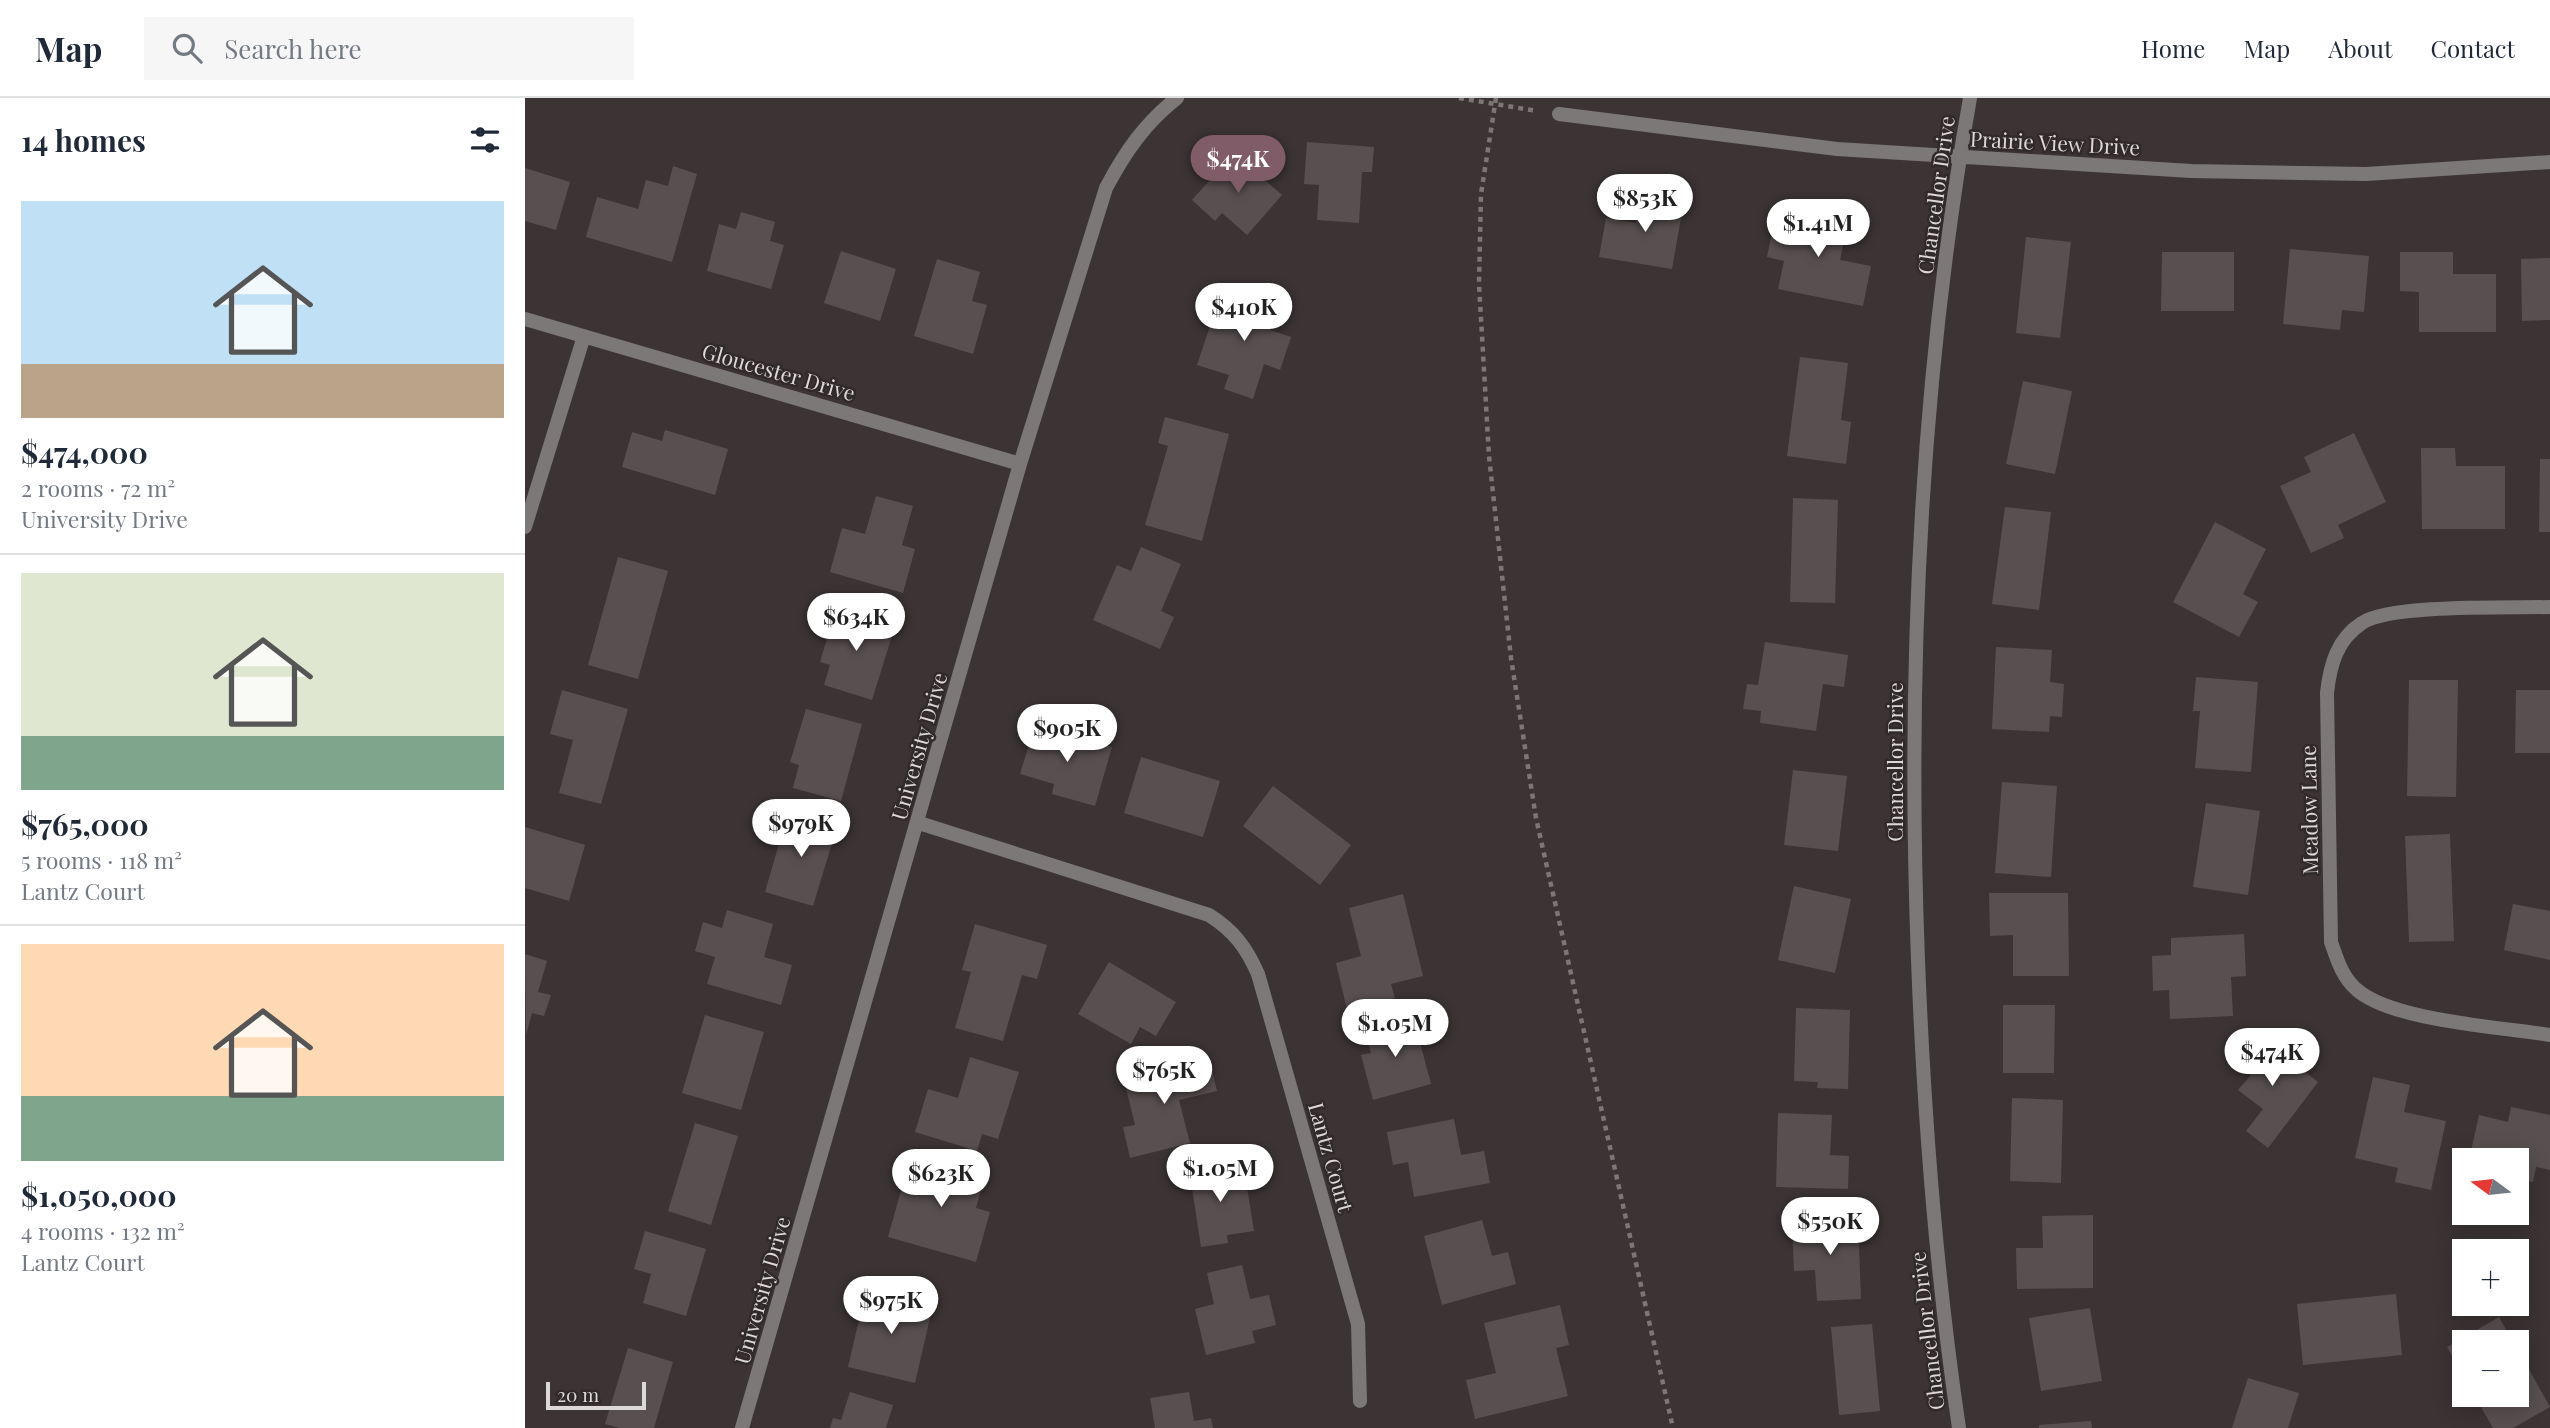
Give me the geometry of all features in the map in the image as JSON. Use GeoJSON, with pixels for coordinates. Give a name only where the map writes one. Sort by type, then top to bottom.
{"type":"FeatureCollection","features":[{"type":"Feature","properties":{"kind":"street","name":"University Drive"},"geometry":{"type":"LineString","coordinates":[[743,1428],[1020,464],[1106,188],[1128,149],[1157,114],[1177,98]]}},
{"type":"Feature","properties":{"kind":"street","name":"Chancellor Drive"},"geometry":{"type":"LineString","coordinates":[[1959,1428],[1934,1226],[1923,1083],[1915,848],[1915,683],[1923,502],[1937,341],[1960,158],[1971,98]]}},
{"type":"Feature","properties":{"kind":"street","name":"Prairie View Drive"},"geometry":{"type":"LineString","coordinates":[[1559,114],[1810,146],[1960,158],[2190,170],[2366,174],[2550,162]]}},
{"type":"Feature","properties":{"kind":"street","name":"Gloucester Drive"},"geometry":{"type":"LineString","coordinates":[[525,319],[1020,464]]}},
{"type":"Feature","properties":{"kind":"street"},"geometry":{"type":"LineString","coordinates":[[525,527],[584,335]]}},
{"type":"Feature","properties":{"kind":"street","name":"Meadow Lane"},"geometry":{"type":"LineString","coordinates":[[2550,607],[2388,612],[2362,622],[2341,642],[2329,668],[2327,693],[2331,942],[2340,967],[2355,988],[2376,1004],[2405,1012],[2550,1035]]}},
{"type":"Feature","properties":{"kind":"street","name":"Lantz Court"},"geometry":{"type":"LineString","coordinates":[[919,823],[1209,915],[1231,929],[1247,949],[1258,974],[1358,1324],[1360,1401]]}},
{"type":"Feature","properties":{"kind":"path"},"geometry":{"type":"LineString","coordinates":[[1459,98],[1559,114]]}},
{"type":"Feature","properties":{"kind":"path"},"geometry":{"type":"LineString","coordinates":[[1496,98],[1481,194],[1479,284],[1489,456],[1511,658],[1536,818],[1672,1428]]}},
{"type":"Feature","properties":{"kind":"building"},"geometry":{"type":"Polygon","coordinates":[[[1307,142],[1374,147],[1372,172],[1362,172],[1359,223],[1317,220],[1319,185],[1304,184],[1307,142]]]}},
{"type":"Feature","properties":{"kind":"building"},"geometry":{"type":"Polygon","coordinates":[[[1234,153],[1282,195],[1247,235],[1222,213],[1215,221],[1192,200],[1234,153]]]}},
{"type":"Feature","properties":{"kind":"building"},"geometry":{"type":"Polygon","coordinates":[[[673,166],[697,174],[672,262],[586,237],[597,197],[638,209],[646,180],[668,186],[673,166]]]}},
{"type":"Feature","properties":{"kind":"building"},"geometry":{"type":"Polygon","coordinates":[[[525,168],[570,182],[556,230],[525,221],[525,168]]]}},
{"type":"Feature","properties":{"kind":"building"},"geometry":{"type":"Polygon","coordinates":[[[1640,193],[1684,201],[1672,269],[1599,257],[1606,218],[1636,223],[1640,193]]]}},
{"type":"Feature","properties":{"kind":"building"},"geometry":{"type":"Polygon","coordinates":[[[1790,209],[1848,221],[1840,260],[1871,266],[1863,306],[1778,289],[1784,261],[1767,257],[1773,227],[1786,230],[1790,209]]]}},
{"type":"Feature","properties":{"kind":"building"},"geometry":{"type":"Polygon","coordinates":[[[741,212],[775,222],[770,241],[784,245],[771,289],[707,271],[719,224],[736,229],[741,212]]]}},
{"type":"Feature","properties":{"kind":"building"},"geometry":{"type":"Polygon","coordinates":[[[2026,237],[2071,242],[2060,338],[2016,333],[2026,237]]]}},
{"type":"Feature","properties":{"kind":"building"},"geometry":{"type":"Polygon","coordinates":[[[2290,249],[2369,256],[2364,312],[2342,310],[2340,330],[2283,324],[2290,249]]]}},
{"type":"Feature","properties":{"kind":"building"},"geometry":{"type":"Polygon","coordinates":[[[841,251],[896,269],[880,321],[824,303],[841,251]]]}},
{"type":"Feature","properties":{"kind":"building"},"geometry":{"type":"Polygon","coordinates":[[[2162,252],[2234,252],[2234,311],[2161,311],[2162,252]]]}},
{"type":"Feature","properties":{"kind":"building"},"geometry":{"type":"Polygon","coordinates":[[[2400,252],[2453,252],[2453,274],[2496,274],[2496,332],[2419,332],[2419,292],[2400,291],[2400,252]]]}},
{"type":"Feature","properties":{"kind":"building"},"geometry":{"type":"Polygon","coordinates":[[[2550,258],[2550,320],[2522,321],[2521,259],[2550,258]]]}},
{"type":"Feature","properties":{"kind":"building"},"geometry":{"type":"Polygon","coordinates":[[[937,259],[980,272],[972,301],[987,305],[973,354],[914,336],[937,259]]]}},
{"type":"Feature","properties":{"kind":"building"},"geometry":{"type":"Polygon","coordinates":[[[1244,290],[1279,301],[1270,330],[1291,337],[1280,370],[1264,364],[1253,399],[1224,389],[1229,375],[1197,365],[1218,302],[1238,308],[1244,290]]]}},
{"type":"Feature","properties":{"kind":"building"},"geometry":{"type":"Polygon","coordinates":[[[1800,357],[1848,363],[1841,420],[1851,422],[1846,464],[1787,456],[1800,357]]]}},
{"type":"Feature","properties":{"kind":"building"},"geometry":{"type":"Polygon","coordinates":[[[2023,381],[2072,391],[2055,474],[2006,464],[2023,381]]]}},
{"type":"Feature","properties":{"kind":"building"},"geometry":{"type":"Polygon","coordinates":[[[1165,417],[1229,434],[1202,541],[1145,525],[1168,446],[1158,443],[1165,417]]]}},
{"type":"Feature","properties":{"kind":"building"},"geometry":{"type":"Polygon","coordinates":[[[665,430],[728,449],[715,495],[622,467],[632,432],[662,441],[665,430]]]}},
{"type":"Feature","properties":{"kind":"building"},"geometry":{"type":"Polygon","coordinates":[[[2354,433],[2386,502],[2338,525],[2344,538],[2311,553],[2280,486],[2311,472],[2304,457],[2354,433]]]}},
{"type":"Feature","properties":{"kind":"building"},"geometry":{"type":"Polygon","coordinates":[[[2421,448],[2455,448],[2456,466],[2505,466],[2505,529],[2422,529],[2421,448]]]}},
{"type":"Feature","properties":{"kind":"building"},"geometry":{"type":"Polygon","coordinates":[[[2540,459],[2550,459],[2550,532],[2539,532],[2540,459]]]}},
{"type":"Feature","properties":{"kind":"building"},"geometry":{"type":"Polygon","coordinates":[[[876,496],[913,506],[902,545],[915,549],[903,593],[830,572],[842,528],[865,534],[876,496]]]}},
{"type":"Feature","properties":{"kind":"building"},"geometry":{"type":"Polygon","coordinates":[[[1793,498],[1838,500],[1835,603],[1790,602],[1793,498]]]}},
{"type":"Feature","properties":{"kind":"building"},"geometry":{"type":"Polygon","coordinates":[[[2005,507],[2051,512],[2039,610],[1992,604],[2005,507]]]}},
{"type":"Feature","properties":{"kind":"building"},"geometry":{"type":"Polygon","coordinates":[[[2215,522],[2266,549],[2243,594],[2258,602],[2239,637],[2173,602],[2215,522]]]}},
{"type":"Feature","properties":{"kind":"building"},"geometry":{"type":"Polygon","coordinates":[[[1141,547],[1181,564],[1161,611],[1174,617],[1160,649],[1093,620],[1117,565],[1131,571],[1141,547]]]}},
{"type":"Feature","properties":{"kind":"building"},"geometry":{"type":"Polygon","coordinates":[[[618,557],[668,571],[638,679],[588,665],[618,557]]]}},
{"type":"Feature","properties":{"kind":"building"},"geometry":{"type":"Polygon","coordinates":[[[836,608],[895,626],[872,700],[824,685],[830,665],[820,662],[836,608]]]}},
{"type":"Feature","properties":{"kind":"building"},"geometry":{"type":"Polygon","coordinates":[[[1765,642],[1848,655],[1844,687],[1823,684],[1816,731],[1760,723],[1761,711],[1743,709],[1747,684],[1758,685],[1765,642]]]}},
{"type":"Feature","properties":{"kind":"building"},"geometry":{"type":"Polygon","coordinates":[[[1996,647],[2052,650],[2050,682],[2064,684],[2062,717],[2050,716],[2049,732],[1992,729],[1996,647]]]}},
{"type":"Feature","properties":{"kind":"building"},"geometry":{"type":"Polygon","coordinates":[[[2196,677],[2258,682],[2251,772],[2195,768],[2200,711],[2193,711],[2196,677]]]}},
{"type":"Feature","properties":{"kind":"building"},"geometry":{"type":"Polygon","coordinates":[[[2409,680],[2458,680],[2456,797],[2407,796],[2409,680]]]}},
{"type":"Feature","properties":{"kind":"building"},"geometry":{"type":"Polygon","coordinates":[[[562,690],[628,709],[601,804],[559,793],[573,740],[550,734],[562,690]]]}},
{"type":"Feature","properties":{"kind":"building"},"geometry":{"type":"Polygon","coordinates":[[[2516,690],[2550,690],[2550,753],[2515,753],[2516,690]]]}},
{"type":"Feature","properties":{"kind":"building"},"geometry":{"type":"Polygon","coordinates":[[[806,709],[862,724],[841,801],[793,788],[799,765],[790,762],[806,709]]]}},
{"type":"Feature","properties":{"kind":"building"},"geometry":{"type":"Polygon","coordinates":[[[1035,725],[1112,747],[1095,806],[1052,794],[1054,784],[1020,774],[1035,725]]]}},
{"type":"Feature","properties":{"kind":"building"},"geometry":{"type":"Polygon","coordinates":[[[1141,757],[1220,781],[1203,837],[1124,813],[1141,757]]]}},
{"type":"Feature","properties":{"kind":"building"},"geometry":{"type":"Polygon","coordinates":[[[1793,770],[1847,776],[1838,851],[1784,845],[1793,770]]]}},
{"type":"Feature","properties":{"kind":"building"},"geometry":{"type":"Polygon","coordinates":[[[2002,782],[2057,786],[2051,877],[1995,873],[2002,782]]]}},
{"type":"Feature","properties":{"kind":"building"},"geometry":{"type":"Polygon","coordinates":[[[1273,786],[1351,845],[1320,885],[1243,826],[1273,786]]]}},
{"type":"Feature","properties":{"kind":"building"},"geometry":{"type":"Polygon","coordinates":[[[2206,803],[2260,811],[2248,895],[2193,887],[2206,803]]]}},
{"type":"Feature","properties":{"kind":"building"},"geometry":{"type":"Polygon","coordinates":[[[788,813],[837,827],[813,906],[765,892],[788,813]]]}},
{"type":"Feature","properties":{"kind":"building"},"geometry":{"type":"Polygon","coordinates":[[[525,827],[585,845],[569,901],[525,888],[525,827]]]}},
{"type":"Feature","properties":{"kind":"building"},"geometry":{"type":"Polygon","coordinates":[[[2450,834],[2454,941],[2409,942],[2405,836],[2450,834]]]}},
{"type":"Feature","properties":{"kind":"building"},"geometry":{"type":"Polygon","coordinates":[[[1794,886],[1851,899],[1835,973],[1778,960],[1794,886]]]}},
{"type":"Feature","properties":{"kind":"building"},"geometry":{"type":"Polygon","coordinates":[[[1989,893],[2068,893],[2069,976],[2013,976],[2013,935],[1990,936],[1989,893]]]}},
{"type":"Feature","properties":{"kind":"building"},"geometry":{"type":"Polygon","coordinates":[[[1403,894],[1423,976],[1391,984],[1395,998],[1347,1010],[1336,963],[1361,956],[1349,908],[1403,894]]]}},
{"type":"Feature","properties":{"kind":"building"},"geometry":{"type":"Polygon","coordinates":[[[2513,904],[2550,911],[2550,960],[2504,950],[2513,904]]]}},
{"type":"Feature","properties":{"kind":"building"},"geometry":{"type":"Polygon","coordinates":[[[727,910],[773,924],[764,957],[792,965],[781,1005],[707,984],[715,957],[695,951],[703,922],[722,928],[727,910]]]}},
{"type":"Feature","properties":{"kind":"building"},"geometry":{"type":"Polygon","coordinates":[[[975,924],[1047,945],[1037,979],[1022,975],[1003,1041],[955,1028],[971,972],[962,970],[975,924]]]}},
{"type":"Feature","properties":{"kind":"building"},"geometry":{"type":"Polygon","coordinates":[[[2244,934],[2246,976],[2231,977],[2233,1016],[2170,1019],[2169,990],[2153,991],[2152,956],[2171,955],[2171,938],[2244,934]]]}},
{"type":"Feature","properties":{"kind":"building"},"geometry":{"type":"Polygon","coordinates":[[[525,954],[547,961],[538,992],[551,995],[544,1016],[532,1013],[526,1035],[525,954]]]}},
{"type":"Feature","properties":{"kind":"building"},"geometry":{"type":"Polygon","coordinates":[[[1109,962],[1176,1002],[1156,1036],[1140,1027],[1131,1044],[1078,1014],[1109,962]]]}},
{"type":"Feature","properties":{"kind":"building"},"geometry":{"type":"Polygon","coordinates":[[[2003,1005],[2055,1005],[2054,1073],[2003,1073],[2003,1005]]]}},
{"type":"Feature","properties":{"kind":"building"},"geometry":{"type":"Polygon","coordinates":[[[1796,1008],[1850,1010],[1848,1089],[1817,1088],[1818,1082],[1794,1081],[1796,1008]]]}},
{"type":"Feature","properties":{"kind":"building"},"geometry":{"type":"Polygon","coordinates":[[[705,1015],[764,1032],[741,1110],[682,1093],[705,1015]]]}},
{"type":"Feature","properties":{"kind":"building"},"geometry":{"type":"Polygon","coordinates":[[[1413,1016],[1431,1084],[1373,1100],[1361,1055],[1371,1053],[1365,1030],[1413,1016]]]}},
{"type":"Feature","properties":{"kind":"building"},"geometry":{"type":"Polygon","coordinates":[[[2256,1033],[2318,1082],[2268,1148],[2246,1131],[2263,1109],[2238,1090],[2251,1075],[2234,1062],[2256,1033]]]}},
{"type":"Feature","properties":{"kind":"building"},"geometry":{"type":"Polygon","coordinates":[[[970,1057],[1019,1072],[998,1139],[982,1134],[977,1151],[915,1132],[928,1089],[958,1098],[970,1057]]]}},
{"type":"Feature","properties":{"kind":"building"},"geometry":{"type":"Polygon","coordinates":[[[1209,1058],[1217,1091],[1179,1100],[1190,1143],[1130,1158],[1123,1127],[1135,1125],[1124,1080],[1209,1058]]]}},
{"type":"Feature","properties":{"kind":"building"},"geometry":{"type":"Polygon","coordinates":[[[2373,1077],[2410,1085],[2404,1112],[2446,1121],[2431,1190],[2395,1182],[2398,1168],[2355,1158],[2373,1077]]]}},
{"type":"Feature","properties":{"kind":"building"},"geometry":{"type":"Polygon","coordinates":[[[2012,1098],[2063,1100],[2061,1183],[2010,1181],[2012,1098]]]}},
{"type":"Feature","properties":{"kind":"building"},"geometry":{"type":"Polygon","coordinates":[[[2511,1107],[2550,1115],[2550,1170],[2536,1167],[2533,1182],[2529,1181],[2529,1148],[2472,1148],[2479,1115],[2508,1122],[2511,1107]]]}},
{"type":"Feature","properties":{"kind":"building"},"geometry":{"type":"Polygon","coordinates":[[[1778,1113],[1832,1115],[1830,1155],[1849,1156],[1848,1189],[1776,1187],[1778,1113]]]}},
{"type":"Feature","properties":{"kind":"building"},"geometry":{"type":"Polygon","coordinates":[[[1454,1119],[1461,1155],[1484,1151],[1490,1183],[1414,1197],[1408,1162],[1393,1165],[1387,1132],[1454,1119]]]}},
{"type":"Feature","properties":{"kind":"building"},"geometry":{"type":"Polygon","coordinates":[[[695,1123],[738,1136],[711,1225],[668,1211],[695,1123]]]}},
{"type":"Feature","properties":{"kind":"building"},"geometry":{"type":"Polygon","coordinates":[[[911,1155],[985,1176],[976,1208],[990,1212],[976,1262],[888,1237],[911,1155]]]}},
{"type":"Feature","properties":{"kind":"building"},"geometry":{"type":"Polygon","coordinates":[[[1229,1162],[1232,1177],[1245,1175],[1254,1231],[1227,1235],[1228,1243],[1201,1247],[1189,1168],[1229,1162]]]}},
{"type":"Feature","properties":{"kind":"building"},"geometry":{"type":"Polygon","coordinates":[[[2093,1215],[2093,1288],[2017,1289],[2016,1248],[2043,1248],[2042,1216],[2093,1215]]]}},
{"type":"Feature","properties":{"kind":"building"},"geometry":{"type":"Polygon","coordinates":[[[1858,1219],[1861,1299],[1817,1301],[1815,1270],[1794,1271],[1792,1222],[1858,1219]]]}},
{"type":"Feature","properties":{"kind":"building"},"geometry":{"type":"Polygon","coordinates":[[[1482,1220],[1492,1256],[1508,1252],[1516,1284],[1442,1305],[1424,1236],[1482,1220]]]}},
{"type":"Feature","properties":{"kind":"building"},"geometry":{"type":"Polygon","coordinates":[[[645,1231],[706,1249],[686,1316],[643,1303],[651,1274],[634,1269],[645,1231]]]}},
{"type":"Feature","properties":{"kind":"building"},"geometry":{"type":"Polygon","coordinates":[[[1242,1265],[1250,1299],[1269,1295],[1276,1325],[1252,1331],[1255,1343],[1206,1355],[1195,1309],[1214,1304],[1207,1273],[1242,1265]]]}},
{"type":"Feature","properties":{"kind":"building"},"geometry":{"type":"Polygon","coordinates":[[[866,1290],[933,1305],[915,1383],[848,1367],[866,1290]]]}},
{"type":"Feature","properties":{"kind":"building"},"geometry":{"type":"Polygon","coordinates":[[[2396,1294],[2402,1355],[2303,1365],[2297,1304],[2396,1294]]]}},
{"type":"Feature","properties":{"kind":"building"},"geometry":{"type":"Polygon","coordinates":[[[1560,1305],[1569,1345],[1556,1348],[1568,1396],[1475,1419],[1466,1380],[1496,1373],[1484,1323],[1560,1305]]]}},
{"type":"Feature","properties":{"kind":"building"},"geometry":{"type":"Polygon","coordinates":[[[2090,1308],[2102,1381],[2041,1391],[2029,1318],[2090,1308]]]}},
{"type":"Feature","properties":{"kind":"building"},"geometry":{"type":"Polygon","coordinates":[[[2499,1317],[2506,1330],[2476,1330],[2499,1317]]]}},
{"type":"Feature","properties":{"kind":"building"},"geometry":{"type":"Polygon","coordinates":[[[1872,1324],[1880,1411],[1839,1415],[1831,1327],[1872,1324]]]}},
{"type":"Feature","properties":{"kind":"building"},"geometry":{"type":"Polygon","coordinates":[[[628,1348],[673,1362],[654,1428],[620,1428],[605,1424],[628,1348]]]}},
{"type":"Feature","properties":{"kind":"building"},"geometry":{"type":"Polygon","coordinates":[[[2529,1369],[2550,1407],[2513,1428],[2493,1428],[2481,1407],[2529,1407],[2529,1369]]]}},
{"type":"Feature","properties":{"kind":"building"},"geometry":{"type":"Polygon","coordinates":[[[2248,1378],[2299,1393],[2288,1428],[2232,1428],[2248,1378]]]}},
{"type":"Feature","properties":{"kind":"building"},"geometry":{"type":"Polygon","coordinates":[[[850,1392],[893,1405],[886,1428],[830,1428],[833,1418],[841,1420],[850,1392]]]}},
{"type":"Feature","properties":{"kind":"building"},"geometry":{"type":"Polygon","coordinates":[[[1189,1392],[1194,1421],[1211,1418],[1213,1428],[1155,1428],[1150,1398],[1189,1392]]]}},
{"type":"Feature","properties":{"kind":"building"},"geometry":{"type":"Polygon","coordinates":[[[2091,1421],[2092,1428],[2039,1428],[2039,1425],[2091,1421]]]}}]}
